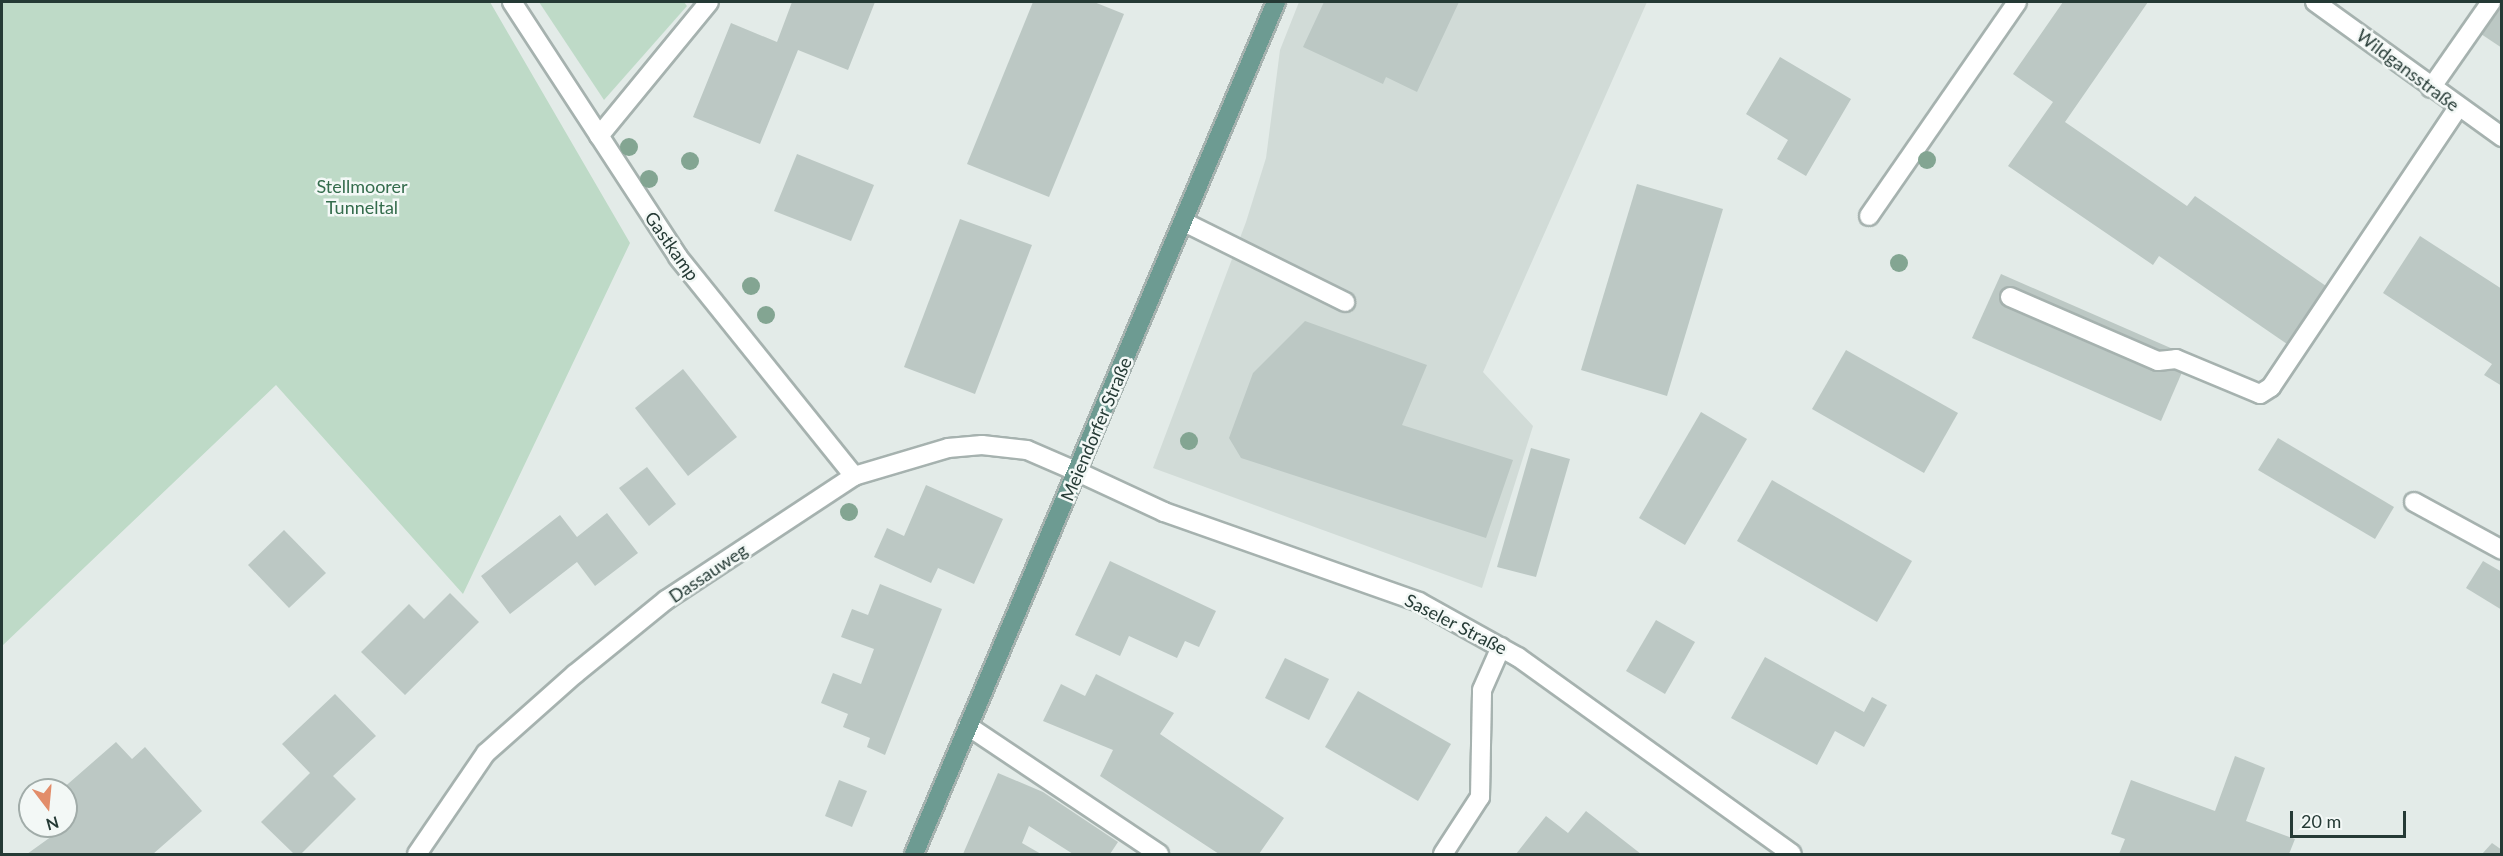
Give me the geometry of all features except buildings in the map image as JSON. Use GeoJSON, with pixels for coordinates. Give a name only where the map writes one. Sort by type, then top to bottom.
{"type":"FeatureCollection","features":[{"type":"Feature","properties":{"kind":"main road","name":"Meiendorfer Straße"},"geometry":{"type":"LineString","coordinates":[[914,855],[1276,2]]}},
{"type":"Feature","properties":{"kind":"street","name":"Gastkamp"},"geometry":{"type":"LineString","coordinates":[[512,2],[678,257],[854,476]]}},
{"type":"Feature","properties":{"kind":"street"},"geometry":{"type":"LineString","coordinates":[[598,136],[709,2]]}},
{"type":"Feature","properties":{"kind":"street"},"geometry":{"type":"LineString","coordinates":[[1869,216],[2017,2]]}},
{"type":"Feature","properties":{"kind":"street","name":"Wildgansstraße"},"geometry":{"type":"LineString","coordinates":[[2315,2],[2458,108],[2502,137]]}},
{"type":"Feature","properties":{"kind":"street"},"geometry":{"type":"LineString","coordinates":[[2431,88],[2491,2]]}},
{"type":"Feature","properties":{"kind":"street"},"geometry":{"type":"LineString","coordinates":[[2010,297],[2158,361],[2176,359],[2260,394],[2271,387],[2458,108]]}},
{"type":"Feature","properties":{"kind":"street"},"geometry":{"type":"LineString","coordinates":[[1184,222],[1345,302]]}},
{"type":"Feature","properties":{"kind":"street","name":"Dassauweg"},"geometry":{"type":"LineString","coordinates":[[417,855],[486,753],[575,674],[666,600],[854,476],[948,448],[982,445],[1027,450],[1078,472]]}},
{"type":"Feature","properties":{"kind":"street","name":"Saseler Straße"},"geometry":{"type":"LineString","coordinates":[[1078,472],[1164,512],[1419,602],[1501,647],[1786,853]]}},
{"type":"Feature","properties":{"kind":"street"},"geometry":{"type":"LineString","coordinates":[[2414,502],[2502,550]]}},
{"type":"Feature","properties":{"kind":"street"},"geometry":{"type":"LineString","coordinates":[[1443,855],[1480,797],[1482,690],[1501,647]]}},
{"type":"Feature","properties":{"kind":"street"},"geometry":{"type":"LineString","coordinates":[[968,726],[1159,855]]}},
{"type":"Feature","properties":{"kind":"shaded area"},"geometry":{"type":"Polygon","coordinates":[[[1299,2],[1647,2],[1483,372],[1533,426],[1482,588],[1153,468],[1246,222],[1266,158],[1280,50],[1299,2]]]}},
{"type":"Feature","properties":{"kind":"green space","name":"Stellmoorer Tunneltal"},"geometry":{"type":"Polygon","coordinates":[[[2,2],[490,2],[630,243],[463,594],[276,385],[2,646],[2,2]]]}},
{"type":"Feature","properties":{"kind":"green space"},"geometry":{"type":"Polygon","coordinates":[[[539,2],[684,2],[687,6],[604,100],[539,2]]]}}]}
